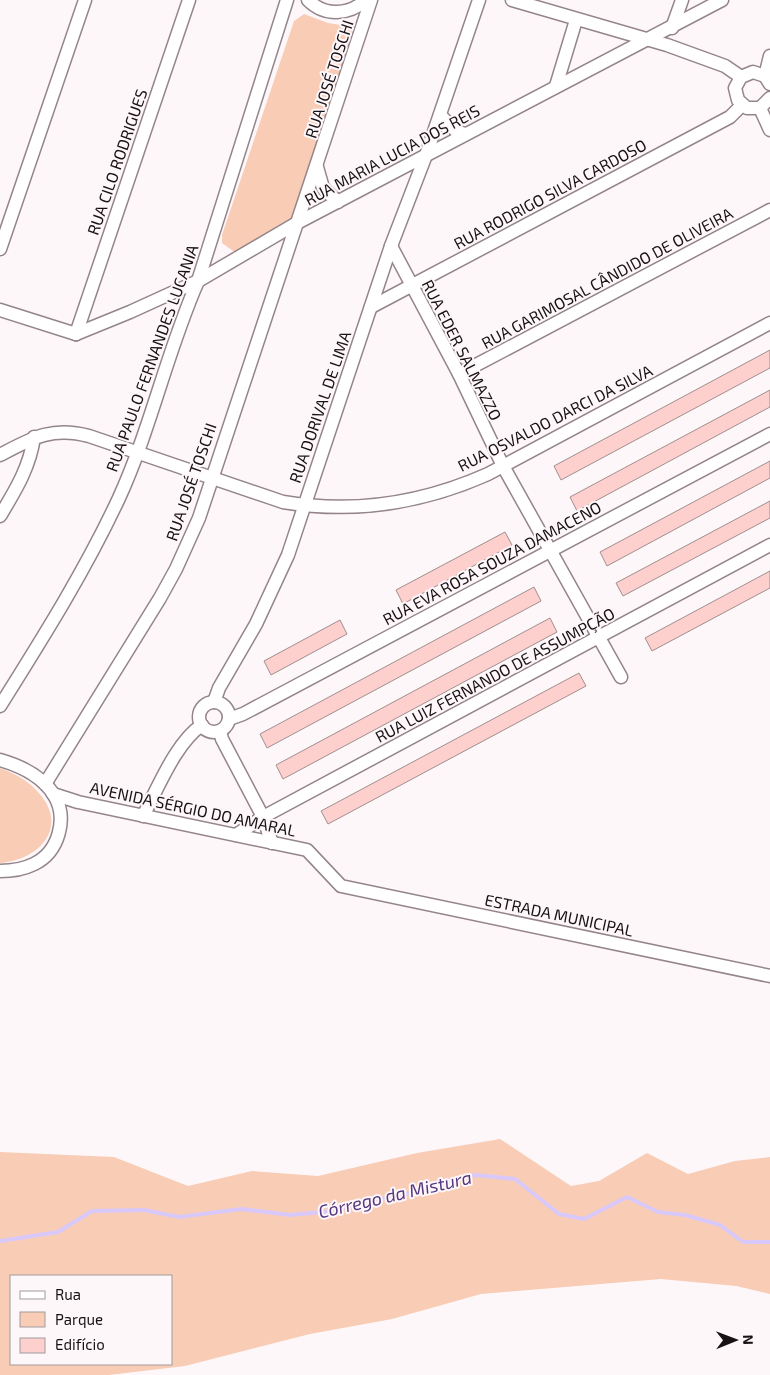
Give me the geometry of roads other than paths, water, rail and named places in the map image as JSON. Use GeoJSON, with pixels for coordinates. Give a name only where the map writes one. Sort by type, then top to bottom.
{"type":"FeatureCollection","features":[{"type":"Feature","properties":{"kind":"street"},"geometry":{"type":"LineString","coordinates":[[0,248],[86,0]]}},
{"type":"Feature","properties":{"kind":"street","name":"RUA CILO RODRIGUES"},"geometry":{"type":"LineString","coordinates":[[76,334],[189,0]]}},
{"type":"Feature","properties":{"kind":"street","name":"RUA PAULO FERNANDES LUCANIA"},"geometry":{"type":"LineString","coordinates":[[0,706],[74,585],[119,498],[138,452],[185,310],[198,280],[287,0]]}},
{"type":"Feature","properties":{"kind":"street"},"geometry":{"type":"LineString","coordinates":[[308,0],[319,8],[339,13],[350,11],[366,0]]}},
{"type":"Feature","properties":{"kind":"street","name":"RUA JOSÉ TOSCHI"},"geometry":{"type":"LineString","coordinates":[[44,784],[176,569],[199,518],[371,0]]}},
{"type":"Feature","properties":{"kind":"street","name":"RUA DORIVAL DE LIMA"},"geometry":{"type":"LineString","coordinates":[[214,702],[219,688],[256,624],[278,577],[304,506],[391,246],[426,156],[478,0]]}},
{"type":"Feature","properties":{"kind":"street"},"geometry":{"type":"LineString","coordinates":[[512,0],[667,45],[725,66],[741,77]]}},
{"type":"Feature","properties":{"kind":"street"},"geometry":{"type":"LineString","coordinates":[[667,45],[682,0]]}},
{"type":"Feature","properties":{"kind":"street"},"geometry":{"type":"LineString","coordinates":[[700,0],[718,2]]}},
{"type":"Feature","properties":{"kind":"street","name":"RUA MARIA LUCIA DOS REIS"},"geometry":{"type":"LineString","coordinates":[[76,334],[198,280],[297,223],[718,2]]}},
{"type":"Feature","properties":{"kind":"street"},"geometry":{"type":"LineString","coordinates":[[556,86],[576,20]]}},
{"type":"Feature","properties":{"kind":"street"},"geometry":{"type":"LineString","coordinates":[[770,56],[767,80],[753,72],[741,77],[735,88],[735,94],[742,105],[754,109],[760,108],[770,98]]}},
{"type":"Feature","properties":{"kind":"street","name":"RUA RODRIGO SILVA CARDOSO"},"geometry":{"type":"LineString","coordinates":[[371,307],[730,117],[742,105]]}},
{"type":"Feature","properties":{"kind":"street"},"geometry":{"type":"LineString","coordinates":[[760,108],[770,130]]}},
{"type":"Feature","properties":{"kind":"street"},"geometry":{"type":"LineString","coordinates":[[440,115],[449,126],[466,134]]}},
{"type":"Feature","properties":{"kind":"street"},"geometry":{"type":"LineString","coordinates":[[317,167],[323,188],[338,202]]}},
{"type":"Feature","properties":{"kind":"street","name":"RUA GARIMOSAL CÂNDIDO DE OLIVEIRA"},"geometry":{"type":"LineString","coordinates":[[459,374],[770,210]]}},
{"type":"Feature","properties":{"kind":"street","name":"RUA EDER SALMAZZO"},"geometry":{"type":"LineString","coordinates":[[391,246],[459,374],[503,466],[622,677]]}},
{"type":"Feature","properties":{"kind":"street"},"geometry":{"type":"LineString","coordinates":[[0,310],[76,334]]}},
{"type":"Feature","properties":{"kind":"street","name":"RUA OSVALDO DARCI DA SILVA"},"geometry":{"type":"LineString","coordinates":[[0,455],[34,437],[60,432],[79,433],[283,502],[304,506],[358,507],[407,501],[451,489],[503,466],[770,323]]}},
{"type":"Feature","properties":{"kind":"street","name":"RUA EVA ROSA SOUZA DAMACENO"},"geometry":{"type":"LineString","coordinates":[[229,719],[244,714],[770,434]]}},
{"type":"Feature","properties":{"kind":"street"},"geometry":{"type":"LineString","coordinates":[[0,516],[22,480],[33,448],[34,437]]}},
{"type":"Feature","properties":{"kind":"street","name":"RUA LUIZ FERNANDO DE ASSUMPÇÃO"},"geometry":{"type":"LineString","coordinates":[[236,835],[263,817],[770,545]]}},
{"type":"Feature","properties":{"kind":"street"},"geometry":{"type":"LineString","coordinates":[[214,702],[224,705],[229,719],[220,731],[210,731],[202,725],[200,720],[202,710],[209,703],[214,702]]}},
{"type":"Feature","properties":{"kind":"street"},"geometry":{"type":"LineString","coordinates":[[143,816],[184,743],[193,731],[202,725]]}},
{"type":"Feature","properties":{"kind":"street"},"geometry":{"type":"LineString","coordinates":[[220,731],[263,817],[272,843]]}},
{"type":"Feature","properties":{"kind":"street"},"geometry":{"type":"LineString","coordinates":[[0,760],[23,768],[44,784],[58,803],[61,823],[52,849],[34,864],[0,871]]}},
{"type":"Feature","properties":{"kind":"street","name":"AVENIDA SÉRGIO DO AMARAL"},"geometry":{"type":"LineString","coordinates":[[53,794],[143,816],[307,850],[341,886]]}},
{"type":"Feature","properties":{"kind":"street","name":"ESTRADA MUNICIPAL"},"geometry":{"type":"LineString","coordinates":[[341,886],[770,976]]}},
{"type":"Feature","properties":{"kind":"waterway","name":"Córrego da Mistura"},"geometry":{"type":"LineString","coordinates":[[0,1241],[58,1232],[92,1211],[144,1210],[179,1217],[241,1209],[290,1215],[333,1211],[366,1201],[402,1196],[425,1185],[475,1175],[515,1179],[559,1214],[584,1219],[627,1197],[658,1212],[685,1215],[720,1225],[743,1242],[770,1242]]}}]}
